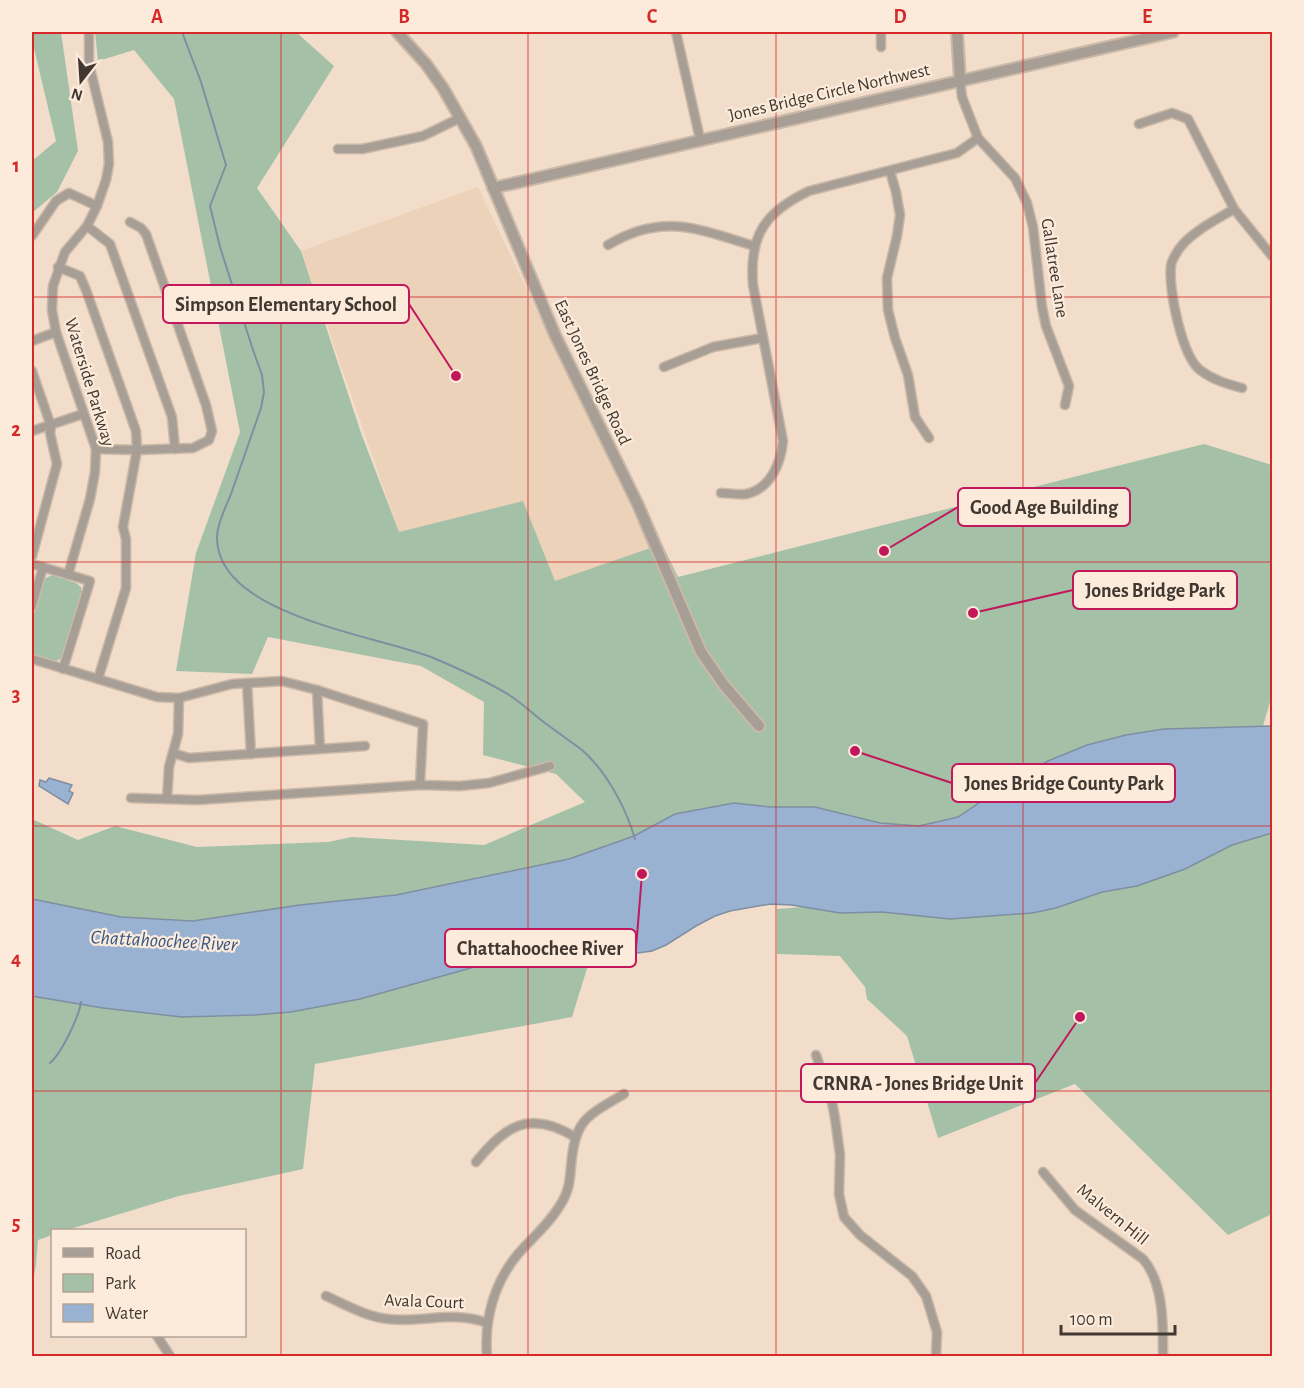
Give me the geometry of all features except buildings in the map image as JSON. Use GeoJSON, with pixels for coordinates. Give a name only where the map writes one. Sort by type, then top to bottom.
{"type":"FeatureCollection","features":[{"type":"Feature","properties":{"kind":"street","name":"Waterside Parkway"},"geometry":{"type":"LineString","coordinates":[[68,575],[90,499],[96,449],[56,332],[52,310],[53,286],[58,267],[65,252],[87,226],[97,206],[109,164],[108,142],[88,64],[89,32]]}},
{"type":"Feature","properties":{"kind":"street","name":"East Jones Bridge Road"},"geometry":{"type":"LineString","coordinates":[[397,32],[426,64],[476,146],[555,335],[638,505],[701,652],[724,685],[759,726]]}},
{"type":"Feature","properties":{"kind":"street"},"geometry":{"type":"LineString","coordinates":[[676,32],[700,139]]}},
{"type":"Feature","properties":{"kind":"street"},"geometry":{"type":"LineString","coordinates":[[881,32],[881,47]]}},
{"type":"Feature","properties":{"kind":"street"},"geometry":{"type":"LineString","coordinates":[[957,32],[960,80]]}},
{"type":"Feature","properties":{"kind":"street","name":"Jones Bridge Circle Northwest"},"geometry":{"type":"LineString","coordinates":[[493,188],[1173,32]]}},
{"type":"Feature","properties":{"kind":"street","name":"Gallatree Lane"},"geometry":{"type":"LineString","coordinates":[[960,80],[962,97],[978,138],[1015,178],[1027,202],[1033,226],[1046,326],[1069,386],[1065,405]]}},
{"type":"Feature","properties":{"kind":"street"},"geometry":{"type":"LineString","coordinates":[[1139,124],[1172,113],[1188,119],[1234,208],[1272,256]]}},
{"type":"Feature","properties":{"kind":"street"},"geometry":{"type":"LineString","coordinates":[[338,149],[362,149],[423,136],[460,118]]}},
{"type":"Feature","properties":{"kind":"street"},"geometry":{"type":"LineString","coordinates":[[721,493],[747,494],[761,486],[774,472],[781,458],[783,441],[762,338],[751,265],[754,246],[760,232],[773,214],[788,201],[810,191],[957,153],[978,138]]}},
{"type":"Feature","properties":{"kind":"street"},"geometry":{"type":"LineString","coordinates":[[890,171],[900,215],[887,278],[888,310],[908,375],[915,417],[928,438]]}},
{"type":"Feature","properties":{"kind":"street"},"geometry":{"type":"LineString","coordinates":[[32,236],[56,201],[69,193],[97,206]]}},
{"type":"Feature","properties":{"kind":"street"},"geometry":{"type":"LineString","coordinates":[[1234,208],[1194,234],[1179,248],[1171,265],[1174,305],[1187,352],[1199,369],[1220,382],[1242,388]]}},
{"type":"Feature","properties":{"kind":"street"},"geometry":{"type":"LineString","coordinates":[[96,449],[193,448],[209,440],[212,431],[206,405],[146,234],[130,222]]}},
{"type":"Feature","properties":{"kind":"street"},"geometry":{"type":"LineString","coordinates":[[87,226],[110,244],[172,417],[175,449]]}},
{"type":"Feature","properties":{"kind":"street"},"geometry":{"type":"LineString","coordinates":[[608,244],[626,233],[665,226],[699,229],[754,246]]}},
{"type":"Feature","properties":{"kind":"street"},"geometry":{"type":"LineString","coordinates":[[58,267],[80,276],[136,431],[137,450],[123,527],[126,539],[126,588],[98,680]]}},
{"type":"Feature","properties":{"kind":"street"},"geometry":{"type":"LineString","coordinates":[[32,341],[56,332]]}},
{"type":"Feature","properties":{"kind":"street"},"geometry":{"type":"LineString","coordinates":[[664,367],[713,347],[762,338]]}},
{"type":"Feature","properties":{"kind":"street"},"geometry":{"type":"LineString","coordinates":[[32,371],[35,389],[51,426],[50,434],[57,464],[32,556]]}},
{"type":"Feature","properties":{"kind":"street"},"geometry":{"type":"LineString","coordinates":[[32,431],[83,414]]}},
{"type":"Feature","properties":{"kind":"street"},"geometry":{"type":"LineString","coordinates":[[32,564],[90,581],[63,669]]}},
{"type":"Feature","properties":{"kind":"street"},"geometry":{"type":"LineString","coordinates":[[32,606],[43,567]]}},
{"type":"Feature","properties":{"kind":"street"},"geometry":{"type":"LineString","coordinates":[[32,659],[157,697],[179,698],[232,684],[282,681],[423,724],[420,785]]}},
{"type":"Feature","properties":{"kind":"street"},"geometry":{"type":"LineString","coordinates":[[247,683],[251,754]]}},
{"type":"Feature","properties":{"kind":"street"},"geometry":{"type":"LineString","coordinates":[[317,690],[320,749]]}},
{"type":"Feature","properties":{"kind":"street"},"geometry":{"type":"LineString","coordinates":[[167,799],[169,766],[178,734],[179,698]]}},
{"type":"Feature","properties":{"kind":"street"},"geometry":{"type":"LineString","coordinates":[[173,753],[189,758],[365,746]]}},
{"type":"Feature","properties":{"kind":"street"},"geometry":{"type":"LineString","coordinates":[[131,798],[198,800],[420,785],[460,786],[489,783],[550,766]]}},
{"type":"Feature","properties":{"kind":"street"},"geometry":{"type":"LineString","coordinates":[[816,1055],[831,1097],[835,1118],[840,1155],[839,1194],[844,1217],[860,1235],[912,1276],[926,1296],[937,1332],[936,1356]]}},
{"type":"Feature","properties":{"kind":"street"},"geometry":{"type":"LineString","coordinates":[[487,1356],[487,1323],[493,1299],[507,1269],[564,1200],[570,1180],[575,1137],[584,1120],[624,1094]]}},
{"type":"Feature","properties":{"kind":"street"},"geometry":{"type":"LineString","coordinates":[[476,1162],[498,1137],[519,1125],[534,1123],[549,1125],[575,1137]]}},
{"type":"Feature","properties":{"kind":"street","name":"Malvern Hill"},"geometry":{"type":"LineString","coordinates":[[1043,1172],[1075,1210],[1143,1259],[1149,1267],[1158,1289],[1163,1356]]}},
{"type":"Feature","properties":{"kind":"street","name":"Avala Court"},"geometry":{"type":"LineString","coordinates":[[326,1296],[371,1316],[386,1319],[451,1317],[487,1323]]}},
{"type":"Feature","properties":{"kind":"street"},"geometry":{"type":"LineString","coordinates":[[159,1337],[170,1356]]}},
{"type":"Feature","properties":{"kind":"shaded area"},"geometry":{"type":"Polygon","coordinates":[[[478,187],[650,548],[555,582],[523,501],[399,532],[301,251],[478,187]]]}},
{"type":"Feature","properties":{"kind":"green space"},"geometry":{"type":"Polygon","coordinates":[[[32,32],[61,32],[78,151],[57,192],[32,213],[32,161],[56,141],[32,32]]]}},
{"type":"Feature","properties":{"kind":"green space"},"geometry":{"type":"Polygon","coordinates":[[[95,32],[296,32],[334,66],[257,188],[301,251],[361,433],[399,532],[523,501],[555,581],[662,544],[678,577],[1204,444],[1272,465],[1272,695],[1263,726],[1216,728],[1000,789],[958,817],[919,826],[880,823],[815,807],[770,807],[734,803],[675,814],[634,836],[569,859],[396,895],[300,905],[193,921],[121,917],[32,899],[32,819],[78,840],[115,826],[197,847],[328,842],[352,837],[484,845],[585,802],[556,774],[483,755],[484,702],[421,666],[268,637],[252,674],[176,671],[196,553],[240,432],[174,99],[134,50],[98,61],[95,32]]]}},
{"type":"Feature","properties":{"kind":"green space"},"geometry":{"type":"Polygon","coordinates":[[[52,575],[76,583],[81,587],[82,594],[63,658],[53,662],[32,656],[32,620],[44,579],[52,575]]]}},
{"type":"Feature","properties":{"kind":"green space"},"geometry":{"type":"Polygon","coordinates":[[[1272,828],[1272,1214],[1228,1235],[1075,1084],[938,1138],[907,1036],[867,999],[865,987],[840,956],[777,954],[777,909],[865,902],[1226,841],[1272,828]]]}},
{"type":"Feature","properties":{"kind":"green space"},"geometry":{"type":"Polygon","coordinates":[[[602,920],[572,1017],[315,1064],[303,1169],[179,1196],[70,1229],[51,1229],[51,1235],[38,1240],[32,1286],[32,986],[602,920]]]}},
{"type":"Feature","properties":{"kind":"water"},"geometry":{"type":"Polygon","coordinates":[[[1272,726],[1272,833],[1232,845],[1185,869],[1137,886],[1102,892],[1056,908],[1032,913],[950,919],[882,912],[840,913],[792,905],[770,904],[715,916],[652,951],[616,956],[554,955],[503,959],[360,999],[291,1012],[182,1017],[103,1008],[32,996],[32,899],[121,917],[193,921],[300,905],[396,895],[569,859],[634,836],[675,814],[734,803],[770,807],[815,807],[880,823],[919,826],[958,817],[1048,761],[1087,745],[1126,735],[1164,729],[1272,726]]]}},
{"type":"Feature","properties":{"kind":"water"},"geometry":{"type":"Polygon","coordinates":[[[49,778],[72,785],[69,791],[73,793],[68,804],[39,786],[40,780],[46,782],[49,778]]]}},
{"type":"Feature","properties":{"kind":"waterway"},"geometry":{"type":"LineString","coordinates":[[182,32],[201,82],[226,165],[210,206],[220,247],[262,375],[264,392],[261,408],[218,526],[217,537],[224,564],[243,587],[272,605],[306,619],[436,659],[483,680],[514,698],[582,750],[600,769],[614,791],[635,839]]}},
{"type":"Feature","properties":{"kind":"waterway"},"geometry":{"type":"LineString","coordinates":[[50,1063],[69,1035],[81,1002]]}},
{"type":"Feature","properties":{"kind":"place","name":"Simpson Elementary School"},"geometry":{"type":"Point","coordinates":[456,376]}},
{"type":"Feature","properties":{"kind":"place","name":"Good Age Building"},"geometry":{"type":"Point","coordinates":[884,551]}},
{"type":"Feature","properties":{"kind":"place","name":"Jones Bridge Park"},"geometry":{"type":"Point","coordinates":[973,613]}},
{"type":"Feature","properties":{"kind":"place","name":"Jones Bridge County Park"},"geometry":{"type":"Point","coordinates":[855,751]}},
{"type":"Feature","properties":{"kind":"place","name":"Chattahoochee River"},"geometry":{"type":"Point","coordinates":[642,874]}},
{"type":"Feature","properties":{"kind":"place","name":"CRNRA - Jones Bridge Unit"},"geometry":{"type":"Point","coordinates":[1080,1017]}}]}
